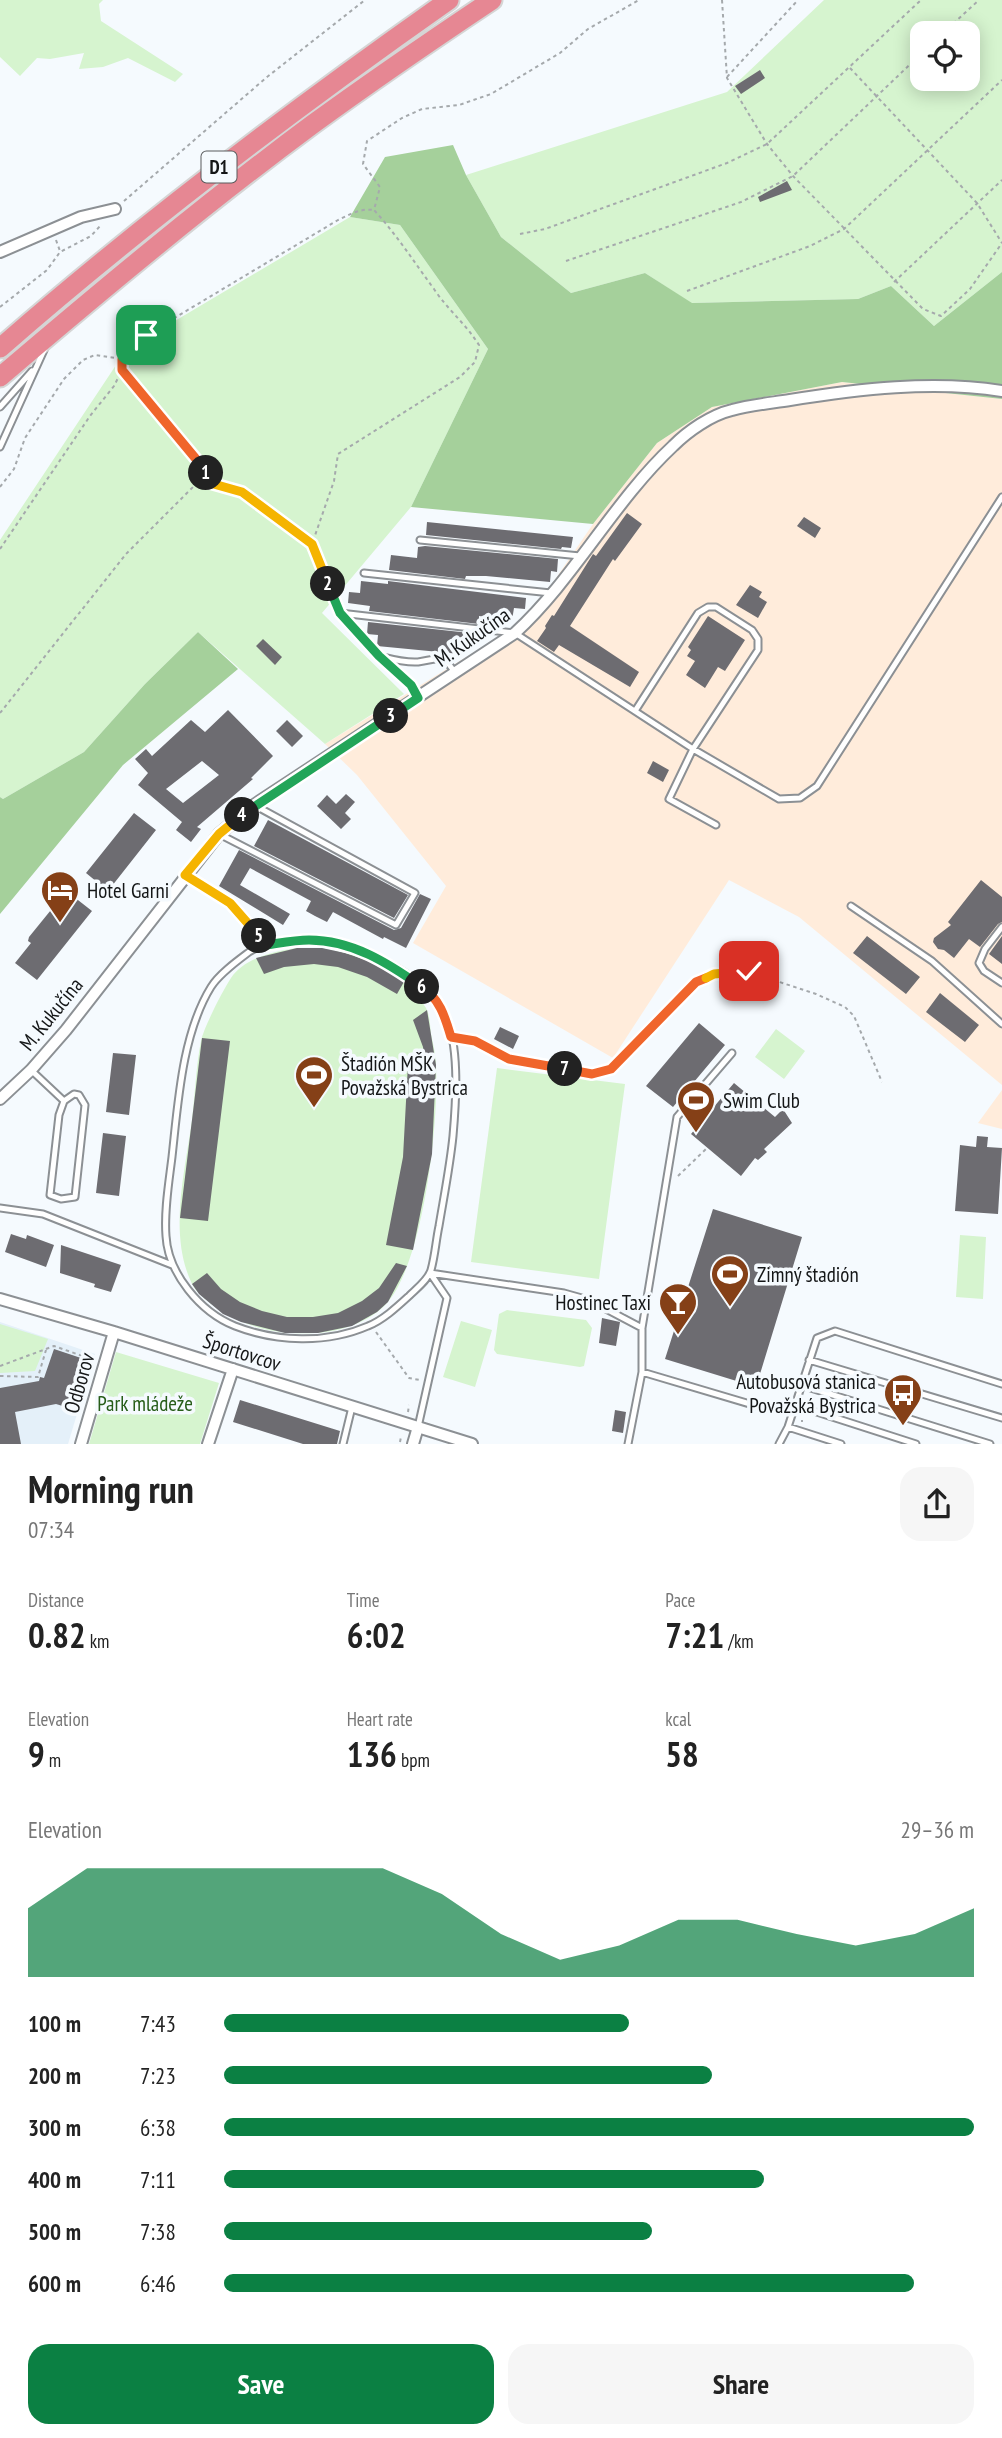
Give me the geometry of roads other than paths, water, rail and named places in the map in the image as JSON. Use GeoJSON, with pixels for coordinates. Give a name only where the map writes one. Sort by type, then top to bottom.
{"type":"FeatureCollection","features":[{"type":"Feature","properties":{"kind":"highway","name":"D1"},"geometry":{"type":"LineString","coordinates":[[0,348],[224,163],[449,0]]}},
{"type":"Feature","properties":{"kind":"highway","name":"D1"},"geometry":{"type":"LineString","coordinates":[[0,377],[162,241],[303,131],[492,0]]}},
{"type":"Feature","properties":{"kind":"street"},"geometry":{"type":"LineString","coordinates":[[0,252],[81,217],[115,209]]}},
{"type":"Feature","properties":{"kind":"street","name":"M. Kukučína"},"geometry":{"type":"LineString","coordinates":[[0,1099],[31,1070],[66,1030],[219,834],[254,805],[515,633],[669,449],[701,425],[731,410],[848,390],[941,388],[1002,391]]}},
{"type":"Feature","properties":{"kind":"street","name":"Športovcov"},"geometry":{"type":"LineString","coordinates":[[0,1299],[472,1444]]}},
{"type":"Feature","properties":{"kind":"street","name":"Odborov"},"geometry":{"type":"LineString","coordinates":[[81,1444],[114,1332]]}},
{"type":"Feature","properties":{"kind":"street"},"geometry":{"type":"LineString","coordinates":[[208,1444],[233,1369]]}},
{"type":"Feature","properties":{"kind":"street"},"geometry":{"type":"LineString","coordinates":[[413,1444],[418,1427]]}},
{"type":"Feature","properties":{"kind":"lane"},"geometry":{"type":"LineString","coordinates":[[0,447],[55,330]]}},
{"type":"Feature","properties":{"kind":"lane"},"geometry":{"type":"LineString","coordinates":[[0,407],[36,366]]}},
{"type":"Feature","properties":{"kind":"lane"},"geometry":{"type":"LineString","coordinates":[[340,613],[515,633],[693,748],[779,799],[800,798],[817,786],[1002,497]]}},
{"type":"Feature","properties":{"kind":"lane"},"geometry":{"type":"LineString","coordinates":[[420,540],[580,556]]}},
{"type":"Feature","properties":{"kind":"lane"},"geometry":{"type":"LineString","coordinates":[[363,573],[551,593]]}},
{"type":"Feature","properties":{"kind":"lane"},"geometry":{"type":"LineString","coordinates":[[635,711],[698,613],[708,607],[716,607],[752,630],[758,639],[758,650],[693,748],[669,799],[716,825]]}},
{"type":"Feature","properties":{"kind":"lane"},"geometry":{"type":"LineString","coordinates":[[379,656],[418,662],[429,658],[440,659],[448,662],[455,674]]}},
{"type":"Feature","properties":{"kind":"lane"},"geometry":{"type":"LineString","coordinates":[[219,834],[396,925],[415,893],[254,805]]}},
{"type":"Feature","properties":{"kind":"lane"},"geometry":{"type":"LineString","coordinates":[[185,875],[230,903],[266,945]]}},
{"type":"Feature","properties":{"kind":"lane"},"geometry":{"type":"LineString","coordinates":[[850,906],[932,961],[1002,1024]]}},
{"type":"Feature","properties":{"kind":"lane"},"geometry":{"type":"LineString","coordinates":[[1002,927],[985,949],[979,963],[984,971],[1002,983]]}},
{"type":"Feature","properties":{"kind":"lane"},"geometry":{"type":"LineString","coordinates":[[309,940],[339,944],[372,954],[429,992],[444,1012],[451,1037],[455,1060],[455,1109],[450,1161],[430,1273],[395,1308],[371,1325],[353,1332],[307,1339],[284,1338],[229,1324],[209,1310],[184,1283],[172,1265],[166,1236],[169,1180],[179,1087],[190,1041],[212,985],[250,951],[266,945],[309,940]]}},
{"type":"Feature","properties":{"kind":"lane"},"geometry":{"type":"LineString","coordinates":[[628,1444],[642,1372],[642,1328],[677,1117],[732,1053]]}},
{"type":"Feature","properties":{"kind":"lane"},"geometry":{"type":"LineString","coordinates":[[31,1070],[64,1101]]}},
{"type":"Feature","properties":{"kind":"lane"},"geometry":{"type":"LineString","coordinates":[[74,1094],[79,1095],[85,1105],[75,1197],[61,1199],[50,1195],[59,1115],[64,1101],[74,1094]]}},
{"type":"Feature","properties":{"kind":"lane"},"geometry":{"type":"LineString","coordinates":[[0,1208],[43,1214],[172,1265]]}},
{"type":"Feature","properties":{"kind":"lane"},"geometry":{"type":"LineString","coordinates":[[430,1273],[564,1293],[589,1300],[642,1328]]}},
{"type":"Feature","properties":{"kind":"lane"},"geometry":{"type":"LineString","coordinates":[[418,1427],[447,1298],[430,1273]]}},
{"type":"Feature","properties":{"kind":"lane"},"geometry":{"type":"LineString","coordinates":[[779,1444],[788,1427],[817,1338],[835,1331],[1002,1384]]}},
{"type":"Feature","properties":{"kind":"lane"},"geometry":{"type":"LineString","coordinates":[[809,1360],[1002,1418]]}},
{"type":"Feature","properties":{"kind":"lane"},"geometry":{"type":"LineString","coordinates":[[642,1372],[770,1410]]}},
{"type":"Feature","properties":{"kind":"lane"},"geometry":{"type":"LineString","coordinates":[[801,1385],[990,1444]]}},
{"type":"Feature","properties":{"kind":"lane"},"geometry":{"type":"LineString","coordinates":[[795,1405],[916,1444]]}},
{"type":"Feature","properties":{"kind":"lane"},"geometry":{"type":"LineString","coordinates":[[343,1444],[352,1407]]}},
{"type":"Feature","properties":{"kind":"lane"},"geometry":{"type":"LineString","coordinates":[[788,1427],[841,1444]]}},
{"type":"Feature","properties":{"kind":"place","name":"Hotel Garni"},"geometry":{"type":"Point","coordinates":[60,924]}},
{"type":"Feature","properties":{"kind":"place","name":"Štadión MŠK Považská Bystrica"},"geometry":{"type":"Point","coordinates":[314,1109]}},
{"type":"Feature","properties":{"kind":"place","name":"Swim Club"},"geometry":{"type":"Point","coordinates":[696,1134]}},
{"type":"Feature","properties":{"kind":"place","name":"Zimný štadión"},"geometry":{"type":"Point","coordinates":[730,1308]}},
{"type":"Feature","properties":{"kind":"place","name":"Hostinec Taxi"},"geometry":{"type":"Point","coordinates":[678,1336]}},
{"type":"Feature","properties":{"kind":"place","name":"Autobusová stanica Považská Bystrica"},"geometry":{"type":"Point","coordinates":[903,1427]}},
{"type":"Feature","properties":{"kind":"park label","name":"Park mládeže"},"geometry":{"type":"Point","coordinates":[145,1403]}}]}
